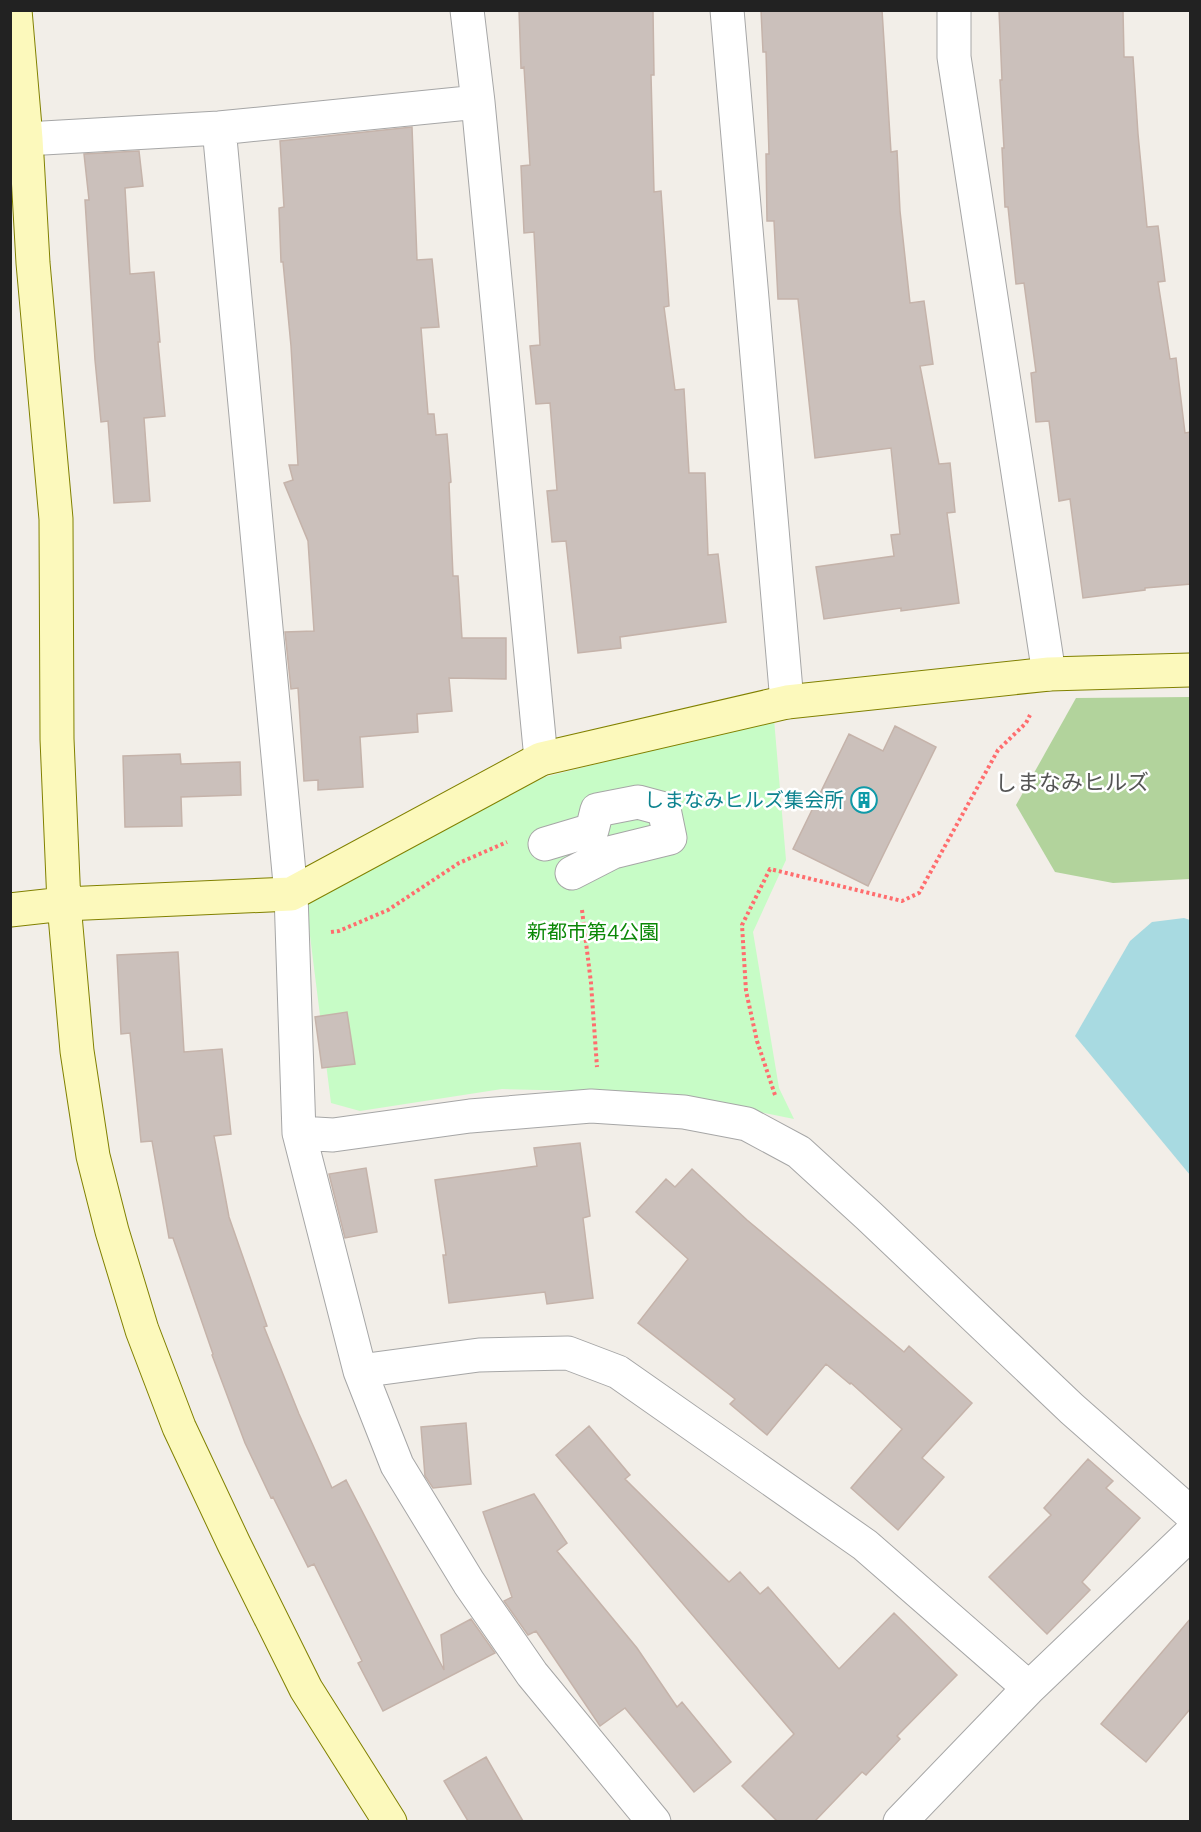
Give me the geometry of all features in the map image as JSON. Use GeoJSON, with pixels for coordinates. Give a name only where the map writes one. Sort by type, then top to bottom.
{"type":"FeatureCollection","features":[{"type":"Feature","properties":{"kind":"street"},"geometry":{"type":"LineString","coordinates":[[15,10],[26,139],[33,263],[56,519],[57,739],[64,904],[77,1051],[93,1156],[111,1230],[142,1330],[179,1427],[306,1689],[390,1821]]}},
{"type":"Feature","properties":{"kind":"street"},"geometry":{"type":"LineString","coordinates":[[467,10],[478,102],[541,759]]}},
{"type":"Feature","properties":{"kind":"street"},"geometry":{"type":"LineString","coordinates":[[727,10],[788,702]]}},
{"type":"Feature","properties":{"kind":"street"},"geometry":{"type":"LineString","coordinates":[[954,10],[954,57],[1049,674]]}},
{"type":"Feature","properties":{"kind":"street"},"geometry":{"type":"LineString","coordinates":[[26,139],[219,128],[478,102]]}},
{"type":"Feature","properties":{"kind":"street"},"geometry":{"type":"LineString","coordinates":[[219,128],[291,894],[299,1133],[360,1371],[397,1465],[469,1583],[532,1674],[654,1821]]}},
{"type":"Feature","properties":{"kind":"street"},"geometry":{"type":"LineString","coordinates":[[10,910],[64,904],[291,894],[541,759],[788,702],[1049,674],[1191,670]]}},
{"type":"Feature","properties":{"kind":"street"},"geometry":{"type":"LineString","coordinates":[[545,844],[592,830],[597,810],[638,802],[664,809],[670,838],[613,852],[572,873]]}},
{"type":"Feature","properties":{"kind":"street"},"geometry":{"type":"LineString","coordinates":[[299,1133],[333,1135],[470,1116],[600,1107],[684,1112],[747,1124],[791,1147],[869,1215],[1072,1409],[1191,1513]]}},
{"type":"Feature","properties":{"kind":"street"},"geometry":{"type":"LineString","coordinates":[[360,1371],[479,1355],[568,1353],[618,1372],[865,1545],[1029,1688]]}},
{"type":"Feature","properties":{"kind":"street"},"geometry":{"type":"LineString","coordinates":[[900,1821],[1029,1688],[1191,1534]]}},
{"type":"Feature","properties":{"kind":"path"},"geometry":{"type":"LineString","coordinates":[[791,1147],[758,1041],[746,991],[742,925],[770,869],[902,901],[919,893],[998,750],[1026,723],[1049,674]]}},
{"type":"Feature","properties":{"kind":"path"},"geometry":{"type":"LineString","coordinates":[[292,934],[339,931],[349,927],[388,910],[459,863],[522,835],[545,844]]}},
{"type":"Feature","properties":{"kind":"path"},"geometry":{"type":"LineString","coordinates":[[572,873],[578,885],[591,983],[600,1107]]}},
{"type":"Feature","properties":{"kind":"green space"},"geometry":{"type":"Polygon","coordinates":[[[1190,697],[1190,879],[1113,883],[1055,872],[1016,805],[1076,698],[1190,697]]]}},
{"type":"Feature","properties":{"kind":"green space","name":"新都市第4公園"},"geometry":{"type":"Polygon","coordinates":[[[774,719],[786,860],[753,932],[779,1088],[794,1119],[666,1093],[502,1089],[360,1111],[331,1103],[305,896],[545,777],[774,719]]]}},
{"type":"Feature","properties":{"kind":"water"},"geometry":{"type":"Polygon","coordinates":[[[1184,918],[1190,920],[1190,1175],[1075,1036],[1130,941],[1152,922],[1184,918]]]}},
{"type":"Feature","properties":{"kind":"building"},"geometry":{"type":"Polygon","coordinates":[[[519,10],[653,10],[654,75],[651,75],[654,192],[661,191],[669,306],[664,307],[675,390],[684,389],[689,473],[705,473],[708,555],[718,554],[726,622],[620,637],[621,648],[578,653],[566,541],[552,542],[547,491],[557,490],[550,403],[536,404],[530,346],[540,345],[534,232],[524,233],[521,166],[530,165],[524,67],[521,68],[519,10]]]}},
{"type":"Feature","properties":{"kind":"building"},"geometry":{"type":"Polygon","coordinates":[[[761,10],[882,10],[891,152],[897,151],[900,211],[910,303],[924,301],[933,364],[920,366],[939,464],[950,463],[955,512],[947,513],[959,603],[901,611],[901,608],[824,619],[816,567],[894,556],[891,535],[900,534],[891,448],[815,458],[798,299],[778,299],[774,221],[767,221],[766,154],[769,154],[766,52],[763,52],[761,10]]]}},
{"type":"Feature","properties":{"kind":"building"},"geometry":{"type":"Polygon","coordinates":[[[999,10],[1123,10],[1124,57],[1133,57],[1147,227],[1158,226],[1165,281],[1158,282],[1170,359],[1176,358],[1185,433],[1191,432],[1191,584],[1145,588],[1145,590],[1083,598],[1070,499],[1059,501],[1049,421],[1036,422],[1031,373],[1036,372],[1024,283],[1016,284],[1008,207],[1005,207],[999,10]]]}},
{"type":"Feature","properties":{"kind":"building"},"geometry":{"type":"Polygon","coordinates":[[[412,127],[417,260],[432,259],[439,327],[421,328],[428,414],[434,414],[436,435],[447,434],[451,482],[449,483],[453,576],[458,576],[462,638],[506,638],[506,679],[449,678],[452,711],[417,714],[418,732],[360,737],[363,787],[318,790],[318,780],[304,781],[298,688],[291,689],[285,632],[314,631],[308,541],[284,483],[293,480],[289,465],[298,465],[291,346],[283,262],[281,262],[279,208],[284,207],[280,141],[412,127]]]}},
{"type":"Feature","properties":{"kind":"building"},"geometry":{"type":"Polygon","coordinates":[[[139,151],[143,186],[125,188],[130,274],[154,272],[165,416],[144,418],[150,501],[114,503],[108,421],[101,422],[95,360],[85,200],[89,200],[84,154],[139,151]]]}},
{"type":"Feature","properties":{"kind":"building","name":"しまなみヒルズ集会所"},"geometry":{"type":"Polygon","coordinates":[[[895,726],[936,747],[868,886],[793,849],[849,734],[883,751],[895,726]]]}},
{"type":"Feature","properties":{"kind":"building"},"geometry":{"type":"Polygon","coordinates":[[[180,754],[181,764],[240,762],[241,795],[181,797],[182,826],[125,827],[123,756],[180,754]]]}},
{"type":"Feature","properties":{"kind":"building"},"geometry":{"type":"Polygon","coordinates":[[[178,952],[184,1052],[222,1049],[231,1134],[214,1136],[229,1217],[267,1326],[264,1327],[332,1488],[346,1480],[444,1670],[441,1635],[471,1619],[495,1653],[383,1711],[358,1663],[362,1661],[314,1564],[308,1567],[245,1443],[212,1355],[173,1238],[169,1238],[152,1141],[141,1142],[130,1033],[121,1034],[117,955],[178,952]]]}},
{"type":"Feature","properties":{"kind":"building"},"geometry":{"type":"Polygon","coordinates":[[[347,1012],[355,1064],[322,1068],[315,1017],[347,1012]]]}},
{"type":"Feature","properties":{"kind":"building"},"geometry":{"type":"Polygon","coordinates":[[[580,1143],[590,1216],[583,1218],[593,1298],[547,1304],[545,1292],[449,1303],[443,1255],[446,1255],[435,1180],[537,1166],[534,1148],[580,1143]]]}},
{"type":"Feature","properties":{"kind":"building"},"geometry":{"type":"Polygon","coordinates":[[[366,1168],[377,1232],[345,1238],[329,1174],[366,1168]]]}},
{"type":"Feature","properties":{"kind":"building"},"geometry":{"type":"Polygon","coordinates":[[[692,1169],[747,1220],[904,1352],[909,1346],[972,1403],[922,1458],[944,1477],[898,1530],[851,1488],[902,1429],[851,1383],[826,1364],[767,1435],[730,1404],[735,1399],[638,1323],[688,1259],[636,1212],[666,1179],[675,1187],[692,1169]]]}},
{"type":"Feature","properties":{"kind":"building"},"geometry":{"type":"Polygon","coordinates":[[[466,1423],[471,1484],[433,1488],[425,1476],[421,1427],[466,1423]]]}},
{"type":"Feature","properties":{"kind":"building"},"geometry":{"type":"Polygon","coordinates":[[[589,1426],[630,1475],[625,1479],[729,1582],[740,1572],[760,1594],[768,1587],[839,1669],[894,1613],[957,1675],[897,1736],[900,1739],[866,1775],[862,1772],[815,1821],[777,1821],[742,1786],[794,1734],[556,1455],[589,1426]]]}},
{"type":"Feature","properties":{"kind":"building"},"geometry":{"type":"Polygon","coordinates":[[[1088,1459],[1113,1481],[1106,1488],[1140,1518],[1082,1582],[1090,1590],[1047,1634],[989,1577],[1051,1515],[1044,1508],[1088,1459]]]}},
{"type":"Feature","properties":{"kind":"building"},"geometry":{"type":"Polygon","coordinates":[[[534,1494],[567,1543],[557,1551],[637,1648],[677,1707],[682,1702],[731,1762],[694,1792],[625,1708],[600,1726],[536,1631],[528,1635],[504,1601],[512,1597],[483,1512],[534,1494]]]}},
{"type":"Feature","properties":{"kind":"building"},"geometry":{"type":"Polygon","coordinates":[[[1191,1618],[1191,1708],[1146,1762],[1101,1724],[1191,1618]]]}},
{"type":"Feature","properties":{"kind":"building"},"geometry":{"type":"Polygon","coordinates":[[[486,1757],[523,1821],[468,1821],[444,1781],[486,1757]]]}},
{"type":"Feature","properties":{"kind":"place","name":"しまなみヒルズ集会所"},"geometry":{"type":"Point","coordinates":[864,800]}},
{"type":"Feature","properties":{"kind":"district","name":"しまなみヒルズ"},"geometry":{"type":"Point","coordinates":[1072,782]}}]}
